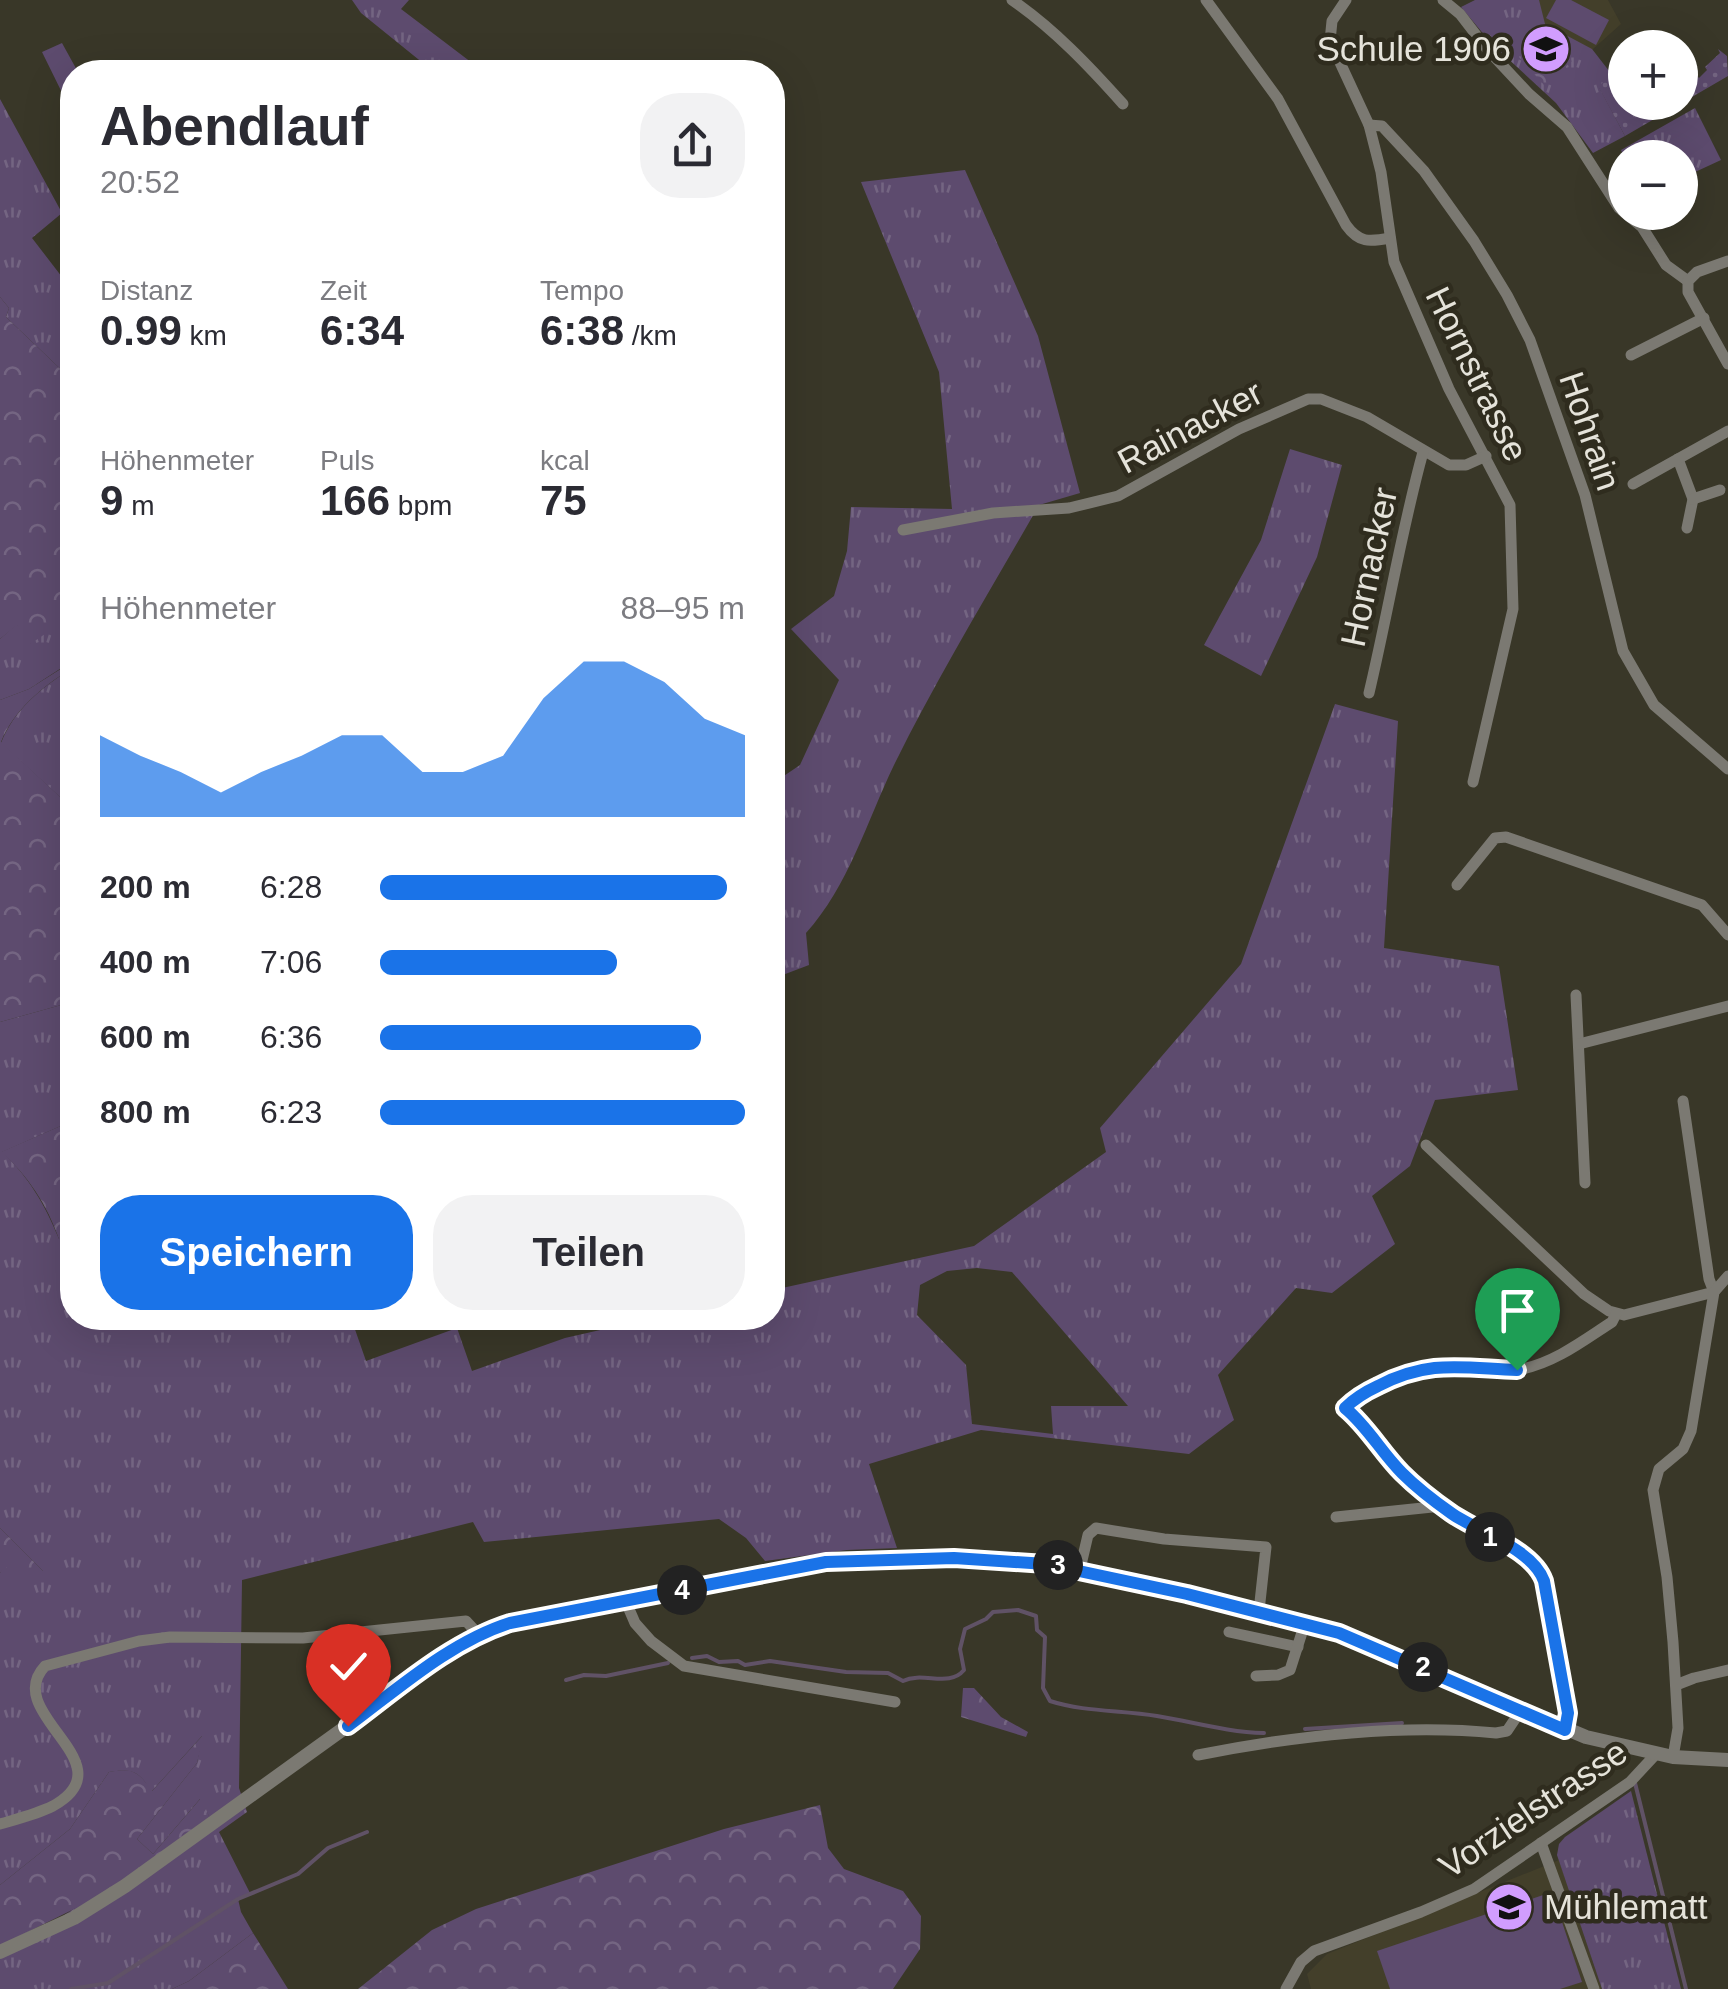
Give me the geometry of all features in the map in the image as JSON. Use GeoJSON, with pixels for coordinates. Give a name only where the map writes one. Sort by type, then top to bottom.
{"type":"FeatureCollection","features":[{"type":"Feature","properties":{"kind":"street"},"geometry":{"type":"LineString","coordinates":[[1012,0],[1036,16],[1124,104]]}},
{"type":"Feature","properties":{"kind":"street"},"geometry":{"type":"LineString","coordinates":[[1206,0],[1278,99],[1355,238],[1368,242],[1390,238]]}},
{"type":"Feature","properties":{"kind":"street","name":"Hornstrasse"},"geometry":{"type":"LineString","coordinates":[[1346,0],[1332,21],[1330,42],[1369,125],[1381,172],[1394,262],[1416,318],[1510,505],[1513,609],[1473,782]]}},
{"type":"Feature","properties":{"kind":"street"},"geometry":{"type":"LineString","coordinates":[[1443,0],[1460,14],[1486,49],[1529,94],[1567,127],[1612,199],[1642,227],[1666,265],[1688,281]]}},
{"type":"Feature","properties":{"kind":"street","name":"Hohrain"},"geometry":{"type":"LineString","coordinates":[[1369,125],[1382,126],[1424,172],[1508,295],[1530,340],[1585,494],[1623,651],[1654,705],[1728,769]]}},
{"type":"Feature","properties":{"kind":"street"},"geometry":{"type":"LineString","coordinates":[[1728,262],[1697,272],[1688,281],[1688,292],[1728,364]]}},
{"type":"Feature","properties":{"kind":"street"},"geometry":{"type":"LineString","coordinates":[[1632,355],[1704,318]]}},
{"type":"Feature","properties":{"kind":"street","name":"Rainacker"},"geometry":{"type":"LineString","coordinates":[[903,530],[993,513],[1069,508],[1118,496],[1239,428],[1308,400],[1321,400],[1367,416],[1449,465],[1466,466],[1486,456]]}},
{"type":"Feature","properties":{"kind":"street"},"geometry":{"type":"LineString","coordinates":[[1633,484],[1728,431]]}},
{"type":"Feature","properties":{"kind":"street","name":"Hornacker"},"geometry":{"type":"LineString","coordinates":[[1369,693],[1392,595],[1404,518],[1423,452]]}},
{"type":"Feature","properties":{"kind":"street"},"geometry":{"type":"LineString","coordinates":[[1678,459],[1693,499],[1686,528]]}},
{"type":"Feature","properties":{"kind":"street"},"geometry":{"type":"LineString","coordinates":[[1693,499],[1720,490]]}},
{"type":"Feature","properties":{"kind":"street"},"geometry":{"type":"LineString","coordinates":[[1457,886],[1495,838],[1506,837],[1702,905],[1728,935]]}},
{"type":"Feature","properties":{"kind":"street"},"geometry":{"type":"LineString","coordinates":[[1576,995],[1585,1183]]}},
{"type":"Feature","properties":{"kind":"street"},"geometry":{"type":"LineString","coordinates":[[1578,1044],[1591,1044],[1728,1006]]}},
{"type":"Feature","properties":{"kind":"street"},"geometry":{"type":"LineString","coordinates":[[1673,1757],[1678,1728],[1676,1686],[1667,1577],[1653,1490],[1659,1469],[1683,1449],[1691,1431],[1714,1292],[1683,1102]]}},
{"type":"Feature","properties":{"kind":"street"},"geometry":{"type":"LineString","coordinates":[[1426,1145],[1584,1294],[1616,1314],[1624,1316],[1714,1292],[1728,1276]]}},
{"type":"Feature","properties":{"kind":"street"},"geometry":{"type":"LineString","coordinates":[[1565,1730],[1568,1713],[1542,1573],[1526,1556],[1482,1533],[1401,1472],[1365,1424],[1345,1408],[1354,1398],[1416,1369],[1450,1365],[1517,1370],[1537,1365],[1559,1356],[1612,1322],[1616,1314]]}},
{"type":"Feature","properties":{"kind":"street"},"geometry":{"type":"LineString","coordinates":[[1336,1517],[1442,1506]]}},
{"type":"Feature","properties":{"kind":"street"},"geometry":{"type":"LineString","coordinates":[[1080,1569],[1088,1535],[1096,1528],[1153,1538],[1266,1547],[1259,1611]]}},
{"type":"Feature","properties":{"kind":"street"},"geometry":{"type":"LineString","coordinates":[[0,1952],[74,1918],[125,1886],[442,1657],[479,1635],[510,1623],[787,1569],[866,1559],[1008,1560],[1080,1569],[1354,1638],[1565,1730],[1656,1754],[1728,1760]]}},
{"type":"Feature","properties":{"kind":"street"},"geometry":{"type":"LineString","coordinates":[[626,1602],[635,1623],[651,1641],[684,1666],[895,1702]]}},
{"type":"Feature","properties":{"kind":"street"},"geometry":{"type":"LineString","coordinates":[[0,1824],[52,1806],[69,1794],[76,1780],[76,1762],[35,1704],[31,1691],[35,1676],[45,1666],[139,1641],[170,1637],[303,1638],[466,1621],[479,1635]]}},
{"type":"Feature","properties":{"kind":"street"},"geometry":{"type":"LineString","coordinates":[[1256,1676],[1290,1670],[1305,1623]]}},
{"type":"Feature","properties":{"kind":"street"},"geometry":{"type":"LineString","coordinates":[[1229,1632],[1298,1647]]}},
{"type":"Feature","properties":{"kind":"street"},"geometry":{"type":"LineString","coordinates":[[1676,1686],[1728,1670]]}},
{"type":"Feature","properties":{"kind":"street"},"geometry":{"type":"LineString","coordinates":[[1198,1755],[1414,1728],[1496,1733],[1506,1731],[1521,1710]]}},
{"type":"Feature","properties":{"kind":"street","name":"Vorzielstrasse"},"geometry":{"type":"LineString","coordinates":[[1286,1989],[1301,1962],[1314,1950],[1474,1889],[1630,1782],[1656,1754]]}},
{"type":"Feature","properties":{"kind":"street"},"geometry":{"type":"LineString","coordinates":[[1542,1843],[1594,1989]]}},
{"type":"Feature","properties":{"kind":"shaded area","name":"Schule 1906"},"geometry":{"type":"Polygon","coordinates":[[[1520,0],[1608,0],[1621,24],[1608,30],[1608,36],[1545,92],[1520,0]]]}},
{"type":"Feature","properties":{"kind":"shaded area","name":"Mühlematt"},"geometry":{"type":"Polygon","coordinates":[[[1559,1860],[1602,1989],[1311,1989],[1307,1974],[1327,1954],[1559,1860]]]}},
{"type":"Feature","properties":{"kind":"green space"},"geometry":{"type":"Polygon","coordinates":[[[352,0],[409,0],[401,9],[468,60],[419,60],[361,13],[352,0]]]}},
{"type":"Feature","properties":{"kind":"green space"},"geometry":{"type":"Polygon","coordinates":[[[1475,0],[1539,0],[1545,24],[1592,49],[1608,70],[1608,80],[1599,87],[1608,104],[1608,120],[1617,120],[1625,136],[1608,140],[1608,145],[1593,153],[1556,103],[1491,43],[1461,7],[1475,0]]]}},
{"type":"Feature","properties":{"kind":"green space"},"geometry":{"type":"Polygon","coordinates":[[[1556,0],[1571,0],[1609,20],[1596,45],[1546,18],[1556,0]]]}},
{"type":"Feature","properties":{"kind":"green space"},"geometry":{"type":"Polygon","coordinates":[[[1533,41],[1572,61],[1544,85],[1519,57],[1533,41]]]}},
{"type":"Feature","properties":{"kind":"green space"},"geometry":{"type":"Polygon","coordinates":[[[62,43],[71,60],[60,60],[60,89],[42,52],[62,43]]]}},
{"type":"Feature","properties":{"kind":"green space"},"geometry":{"type":"Polygon","coordinates":[[[1718,49],[1727,56],[1728,76],[1698,93],[1698,77],[1720,53],[1718,49]]]}},
{"type":"Feature","properties":{"kind":"green space"},"geometry":{"type":"Polygon","coordinates":[[[1608,79],[1608,105],[1598,86],[1608,79]]]}},
{"type":"Feature","properties":{"kind":"green space"},"geometry":{"type":"Polygon","coordinates":[[[0,99],[60,209],[60,215],[32,238],[60,274],[60,369],[6,317],[9,308],[0,297],[0,99]]]}},
{"type":"Feature","properties":{"kind":"green space"},"geometry":{"type":"Polygon","coordinates":[[[1698,114],[1721,160],[1698,171],[1698,140],[1639,140],[1674,120],[1698,120],[1698,114]]]}},
{"type":"Feature","properties":{"kind":"green space"},"geometry":{"type":"Polygon","coordinates":[[[1616,120],[1652,120],[1625,136],[1616,120]]]}},
{"type":"Feature","properties":{"kind":"green space"},"geometry":{"type":"Polygon","coordinates":[[[965,170],[1038,336],[1080,493],[1039,505],[911,732],[834,895],[806,933],[809,965],[785,974],[785,775],[800,765],[839,680],[791,629],[834,596],[847,551],[851,507],[952,509],[939,372],[861,182],[965,170]]]}},
{"type":"Feature","properties":{"kind":"green space"},"geometry":{"type":"Polygon","coordinates":[[[0,297],[9,308],[6,317],[60,369],[60,604],[52,616],[58,625],[29,645],[17,625],[0,639],[0,297]]]}},
{"type":"Feature","properties":{"kind":"green space"},"geometry":{"type":"Polygon","coordinates":[[[1290,449],[1342,465],[1317,557],[1261,676],[1204,645],[1261,540],[1290,449]]]}},
{"type":"Feature","properties":{"kind":"green space"},"geometry":{"type":"Polygon","coordinates":[[[60,603],[60,669],[29,689],[0,700],[0,639],[17,624],[30,644],[60,603]]]}},
{"type":"Feature","properties":{"kind":"green space"},"geometry":{"type":"Polygon","coordinates":[[[60,669],[60,677],[21,710],[1,742],[60,797],[60,1005],[0,1022],[0,700],[29,689],[60,669]]]}},
{"type":"Feature","properties":{"kind":"green space"},"geometry":{"type":"Polygon","coordinates":[[[60,676],[60,797],[1,743],[13,720],[60,676]]]}},
{"type":"Feature","properties":{"kind":"green space"},"geometry":{"type":"Polygon","coordinates":[[[1335,704],[1398,721],[1384,948],[1499,966],[1518,1090],[1435,1100],[1410,1166],[1372,1196],[1395,1244],[1332,1293],[1296,1288],[1218,1375],[1234,1420],[1189,1454],[981,1430],[869,1464],[897,1548],[765,1561],[746,1538],[719,1519],[484,1542],[473,1522],[242,1580],[239,1788],[247,1812],[219,1832],[250,1893],[238,1899],[253,1933],[189,1981],[172,1989],[0,1989],[0,1946],[57,1920],[210,1818],[200,1799],[153,1854],[137,1839],[197,1763],[202,1736],[151,1792],[134,1773],[109,1772],[70,1829],[0,1885],[0,1573],[4,1566],[43,1571],[0,1528],[0,1022],[60,1005],[60,1126],[2,1152],[35,1192],[60,1239],[60,1330],[355,1330],[366,1361],[451,1330],[458,1330],[472,1371],[565,1338],[600,1330],[785,1330],[785,1287],[974,1246],[1106,1152],[1100,1128],[1241,964],[1335,704]],[[977,1268],[947,1271],[920,1285],[917,1315],[966,1365],[972,1424],[1053,1434],[1051,1406],[1128,1406],[1012,1272],[977,1268]]]}},
{"type":"Feature","properties":{"kind":"green space"},"geometry":{"type":"Polygon","coordinates":[[[60,1126],[60,1239],[36,1191],[1,1152],[60,1126]]]}},
{"type":"Feature","properties":{"kind":"green space"},"geometry":{"type":"Polygon","coordinates":[[[0,1528],[43,1571],[35,1582],[5,1567],[0,1573],[0,1528]]]}},
{"type":"Feature","properties":{"kind":"green space"},"geometry":{"type":"Polygon","coordinates":[[[963,1688],[974,1688],[1001,1717],[1028,1732],[1026,1737],[961,1717],[963,1688]]]}},
{"type":"Feature","properties":{"kind":"green space"},"geometry":{"type":"Polygon","coordinates":[[[204,1734],[197,1763],[137,1839],[153,1854],[201,1798],[210,1818],[90,1901],[0,1946],[0,1885],[70,1829],[109,1772],[135,1772],[152,1791],[204,1734]]]}},
{"type":"Feature","properties":{"kind":"green space"},"geometry":{"type":"Polygon","coordinates":[[[1631,1791],[1681,1989],[1602,1989],[1557,1855],[1565,1837],[1631,1791]]]}},
{"type":"Feature","properties":{"kind":"green space"},"geometry":{"type":"Polygon","coordinates":[[[820,1805],[828,1848],[844,1869],[903,1891],[921,1916],[920,1949],[893,1989],[358,1989],[432,1930],[476,1909],[724,1829],[820,1805]]]}},
{"type":"Feature","properties":{"kind":"green space"},"geometry":{"type":"Polygon","coordinates":[[[1552,1892],[1582,1982],[1560,1989],[1390,1989],[1377,1951],[1552,1892]]]}},
{"type":"Feature","properties":{"kind":"green space"},"geometry":{"type":"Polygon","coordinates":[[[253,1933],[288,1989],[172,1989],[189,1981],[253,1933]]]}},
{"type":"Feature","properties":{"kind":"waterway"},"geometry":{"type":"LineString","coordinates":[[692,1658],[707,1656],[719,1662],[738,1661],[745,1665],[770,1661],[846,1672],[888,1673],[903,1681],[951,1678],[964,1670],[960,1649],[965,1629],[993,1612],[1018,1610],[1036,1616],[1037,1630],[1045,1637],[1043,1688],[1050,1701],[1264,1733]]}},
{"type":"Feature","properties":{"kind":"waterway"},"geometry":{"type":"LineString","coordinates":[[566,1680],[668,1663]]}},
{"type":"Feature","properties":{"kind":"waterway"},"geometry":{"type":"LineString","coordinates":[[1305,1729],[1402,1723]]}},
{"type":"Feature","properties":{"kind":"waterway"},"geometry":{"type":"LineString","coordinates":[[1635,1783],[1686,1989]]}},
{"type":"Feature","properties":{"kind":"waterway"},"geometry":{"type":"LineString","coordinates":[[71,1989],[108,1983],[238,1899],[298,1874],[328,1848],[367,1832]]}},
{"type":"Feature","properties":{"kind":"place","name":"Schule 1906"},"geometry":{"type":"Point","coordinates":[1546,49]}},
{"type":"Feature","properties":{"kind":"place","name":"Mühlematt"},"geometry":{"type":"Point","coordinates":[1509,1907]}},
{"type":"Feature","properties":{"kind":"route"},"geometry":{"type":"LineString","coordinates":[[348,1726],[442,1657],[479,1635],[510,1623],[826,1562],[954,1558],[1084,1570],[1305,1623],[1386,1651],[1565,1730],[1568,1713],[1544,1581],[1538,1567],[1442,1506],[1401,1472],[1365,1424],[1345,1408],[1354,1398],[1416,1369],[1450,1365],[1517,1370]]}}]}
